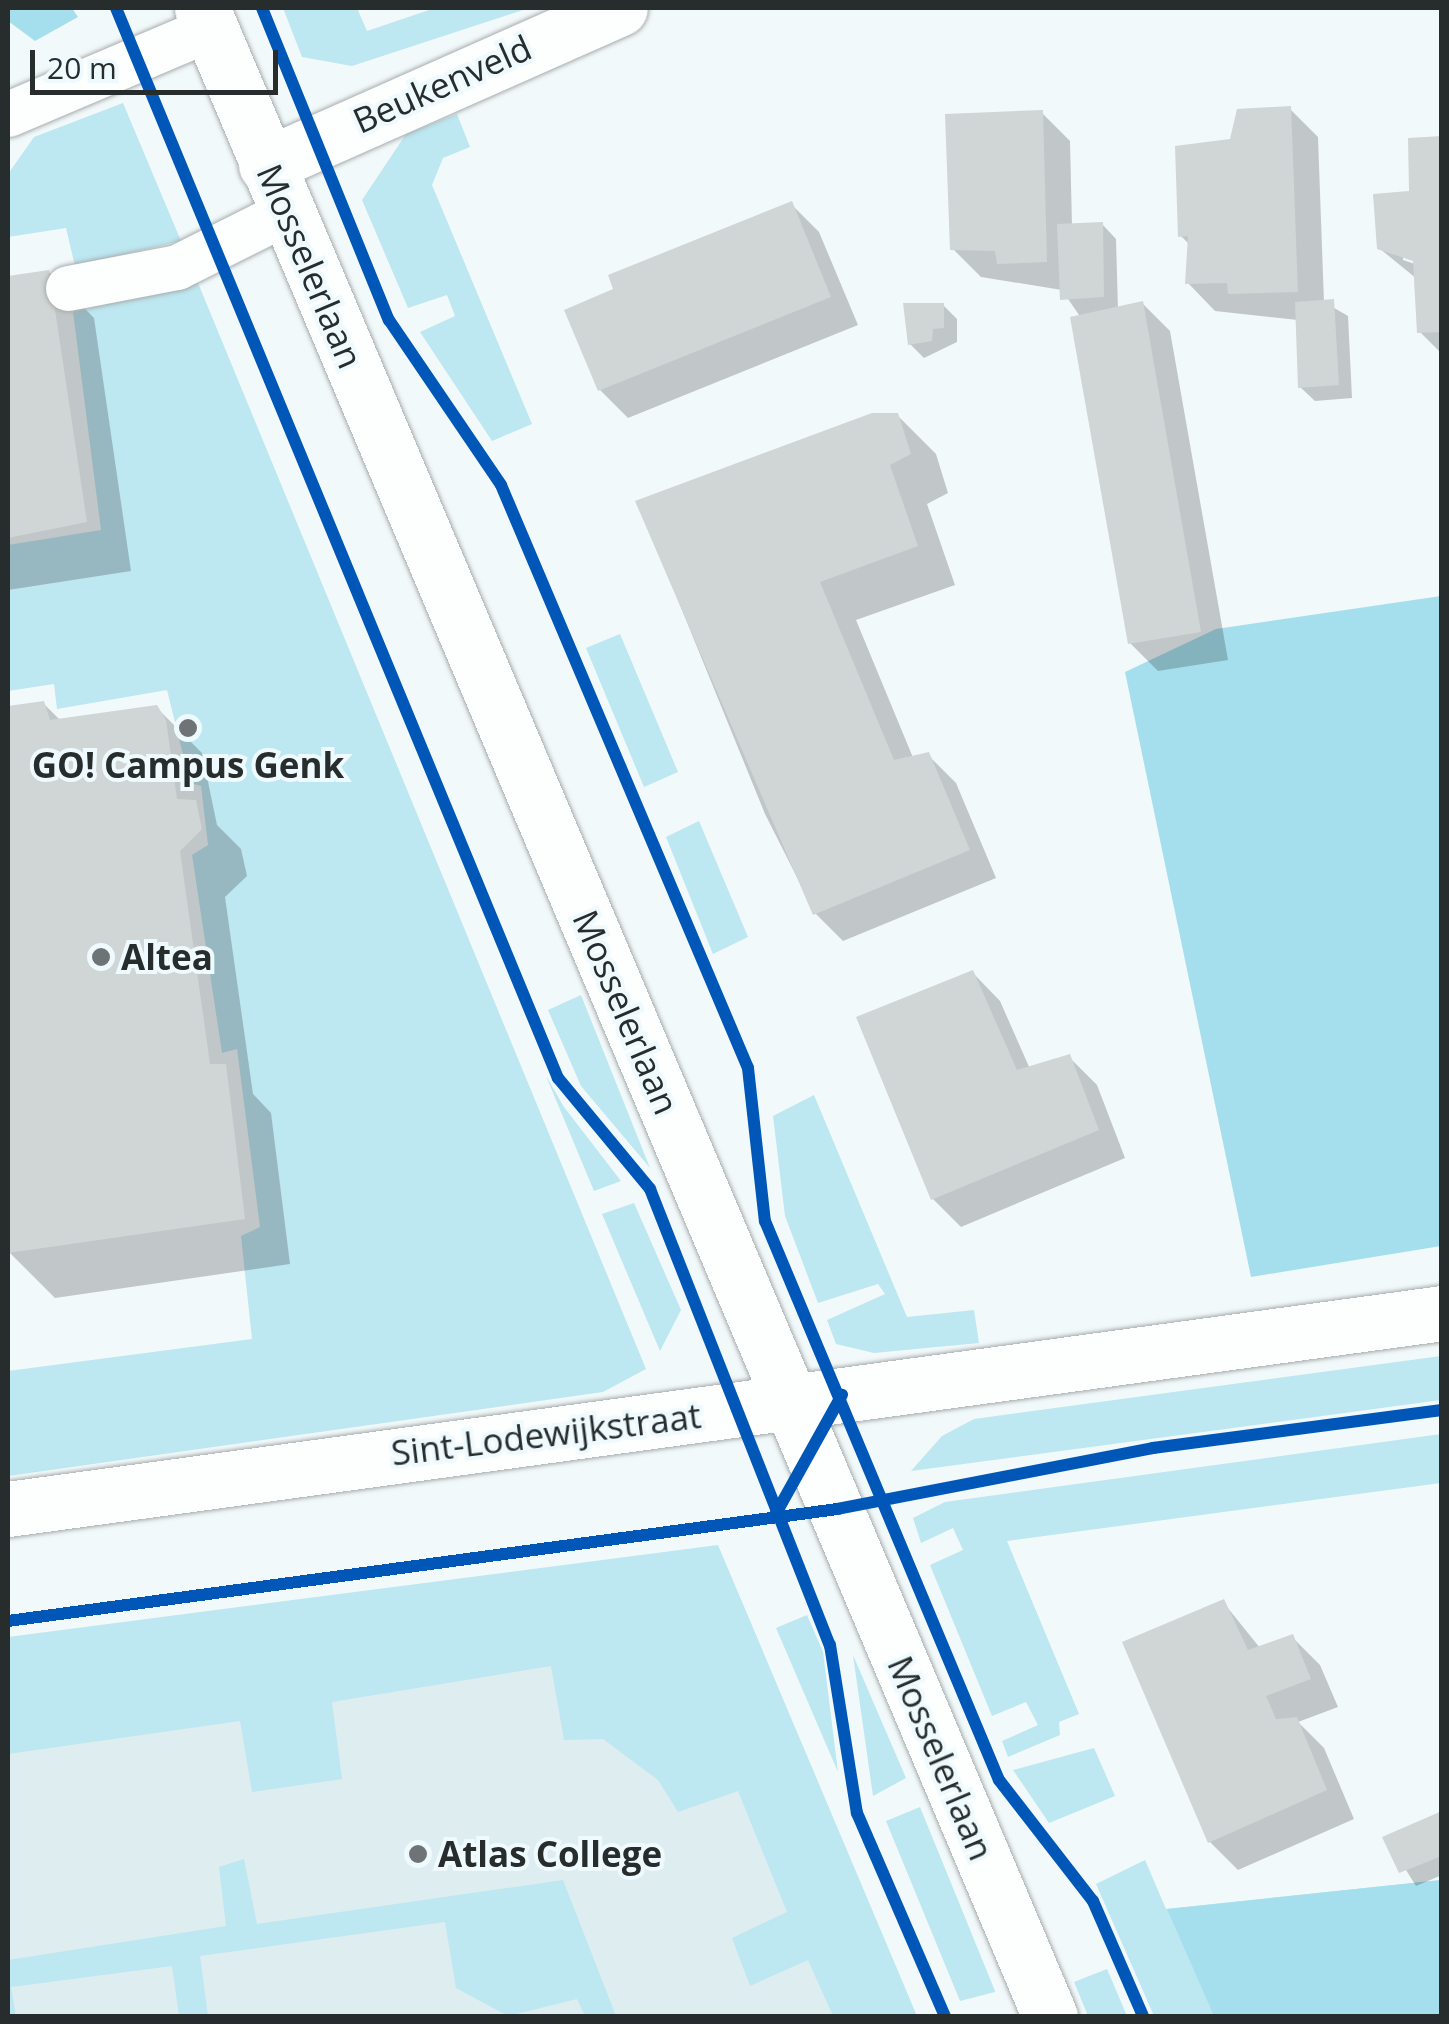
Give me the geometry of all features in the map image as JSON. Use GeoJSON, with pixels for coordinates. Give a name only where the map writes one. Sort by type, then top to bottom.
{"type":"FeatureCollection","features":[{"type":"Feature","properties":{"kind":"street","name":"Beukenveld"},"geometry":{"type":"LineString","coordinates":[[276,189],[620,8]]}},
{"type":"Feature","properties":{"kind":"street","name":"Mosselerlaan"},"geometry":{"type":"LineString","coordinates":[[207,18],[1050,2016]]}},
{"type":"Feature","properties":{"kind":"street","name":"Sint-Lodewijkstraat"},"geometry":{"type":"LineString","coordinates":[[8,1508],[1442,1313]]}},
{"type":"Feature","properties":{"kind":"lane"},"geometry":{"type":"LineString","coordinates":[[8,114],[207,18]]}},
{"type":"Feature","properties":{"kind":"lane"},"geometry":{"type":"LineString","coordinates":[[68,288],[177,267],[276,189]]}},
{"type":"Feature","properties":{"kind":"shaded area"},"geometry":{"type":"Polygon","coordinates":[[[8,8],[72,8],[78,17],[35,41],[8,21],[8,8]]]}},
{"type":"Feature","properties":{"kind":"shaded area"},"geometry":{"type":"Polygon","coordinates":[[[283,8],[357,8],[367,31],[435,8],[529,8],[352,66],[302,57],[283,8]]]}},
{"type":"Feature","properties":{"kind":"shaded area"},"geometry":{"type":"Polygon","coordinates":[[[123,103],[181,241],[75,266],[66,228],[8,237],[8,174],[34,137],[123,103]]]}},
{"type":"Feature","properties":{"kind":"shaded area"},"geometry":{"type":"Polygon","coordinates":[[[457,114],[470,147],[443,158],[432,185],[532,424],[492,441],[420,332],[455,316],[447,295],[408,308],[362,200],[406,134],[457,114]]]}},
{"type":"Feature","properties":{"kind":"shaded area"},"geometry":{"type":"Polygon","coordinates":[[[198,283],[646,1369],[603,1392],[8,1476],[8,1371],[252,1339],[241,1236],[260,1227],[237,1049],[222,1053],[192,855],[208,845],[201,786],[190,783],[167,690],[57,709],[54,684],[8,691],[8,545],[101,530],[73,312],[198,283]]]}},
{"type":"Feature","properties":{"kind":"shaded area"},"geometry":{"type":"Polygon","coordinates":[[[1441,596],[1441,1246],[1251,1277],[1125,672],[1216,629],[1441,596]]]}},
{"type":"Feature","properties":{"kind":"shaded area"},"geometry":{"type":"Polygon","coordinates":[[[620,634],[678,772],[644,787],[586,648],[620,634]]]}},
{"type":"Feature","properties":{"kind":"shaded area"},"geometry":{"type":"Polygon","coordinates":[[[699,821],[748,937],[713,954],[666,837],[699,821]]]}},
{"type":"Feature","properties":{"kind":"shaded area"},"geometry":{"type":"Polygon","coordinates":[[[581,995],[650,1168],[581,1086],[548,1010],[581,995]]]}},
{"type":"Feature","properties":{"kind":"shaded area"},"geometry":{"type":"Polygon","coordinates":[[[546,1076],[564,1107],[621,1181],[594,1191],[546,1076]]]}},
{"type":"Feature","properties":{"kind":"shaded area"},"geometry":{"type":"Polygon","coordinates":[[[814,1095],[907,1317],[974,1310],[979,1343],[874,1353],[836,1344],[827,1320],[885,1294],[878,1284],[818,1303],[785,1216],[773,1116],[814,1095]]]}},
{"type":"Feature","properties":{"kind":"shaded area"},"geometry":{"type":"Polygon","coordinates":[[[634,1203],[681,1310],[660,1351],[602,1214],[634,1203]]]}},
{"type":"Feature","properties":{"kind":"shaded area"},"geometry":{"type":"Polygon","coordinates":[[[1441,1356],[1441,1400],[911,1471],[942,1436],[974,1419],[1441,1356]]]}},
{"type":"Feature","properties":{"kind":"shaded area"},"geometry":{"type":"Polygon","coordinates":[[[1441,1434],[1441,1483],[1007,1541],[1079,1714],[1059,1722],[1060,1735],[1008,1757],[1002,1741],[1038,1725],[1026,1702],[992,1716],[930,1565],[963,1550],[953,1528],[921,1543],[913,1518],[945,1502],[1441,1434]]]}},
{"type":"Feature","properties":{"kind":"shaded area"},"geometry":{"type":"Polygon","coordinates":[[[718,1545],[917,2016],[833,2016],[808,1960],[750,1986],[732,1938],[787,1912],[738,1791],[678,1812],[658,1780],[603,1739],[564,1740],[551,1666],[332,1702],[342,1779],[252,1792],[240,1721],[8,1754],[8,1637],[718,1545]]]}},
{"type":"Feature","properties":{"kind":"shaded area","name":"Atlas College"},"geometry":{"type":"Polygon","coordinates":[[[716,1589],[898,2016],[8,2016],[8,1692],[716,1589]]]}},
{"type":"Feature","properties":{"kind":"shaded area"},"geometry":{"type":"Polygon","coordinates":[[[807,1615],[823,1652],[838,1772],[776,1628],[807,1615]]]}},
{"type":"Feature","properties":{"kind":"shaded area"},"geometry":{"type":"Polygon","coordinates":[[[853,1655],[906,1778],[873,1796],[853,1655]]]}},
{"type":"Feature","properties":{"kind":"shaded area"},"geometry":{"type":"Polygon","coordinates":[[[1094,1748],[1115,1796],[1049,1823],[1013,1770],[1094,1748]]]}},
{"type":"Feature","properties":{"kind":"shaded area"},"geometry":{"type":"Polygon","coordinates":[[[920,1807],[995,1992],[960,2001],[886,1821],[920,1807]]]}},
{"type":"Feature","properties":{"kind":"shaded area"},"geometry":{"type":"Polygon","coordinates":[[[244,1859],[257,1924],[563,1880],[616,2016],[585,2016],[577,1999],[508,2016],[456,1988],[445,1922],[200,1956],[208,2016],[179,2016],[172,1966],[11,1987],[16,2016],[8,2016],[8,1960],[226,1926],[219,1867],[244,1859]]]}},
{"type":"Feature","properties":{"kind":"shaded area"},"geometry":{"type":"Polygon","coordinates":[[[1145,1860],[1166,1909],[1441,1880],[1441,2016],[1154,2016],[1096,1884],[1145,1860]]]}},
{"type":"Feature","properties":{"kind":"shaded area"},"geometry":{"type":"Polygon","coordinates":[[[1441,1880],[1441,2016],[1214,2016],[1167,1909],[1441,1880]]]}},
{"type":"Feature","properties":{"kind":"shaded area"},"geometry":{"type":"Polygon","coordinates":[[[1107,1969],[1127,2016],[1088,2016],[1074,1982],[1107,1969]]]}},
{"type":"Feature","properties":{"kind":"building"},"geometry":{"type":"Polygon","coordinates":[[[1291,106],[1298,292],[1228,294],[1227,283],[1185,284],[1188,236],[1178,237],[1175,146],[1230,139],[1237,109],[1291,106]]]}},
{"type":"Feature","properties":{"kind":"building"},"geometry":{"type":"Polygon","coordinates":[[[1043,110],[1047,262],[997,264],[995,251],[950,250],[945,114],[1043,110]]]}},
{"type":"Feature","properties":{"kind":"building"},"geometry":{"type":"Polygon","coordinates":[[[1442,136],[1442,332],[1417,333],[1413,261],[1377,249],[1373,194],[1409,191],[1408,138],[1442,136]]]}},
{"type":"Feature","properties":{"kind":"building"},"geometry":{"type":"Polygon","coordinates":[[[792,201],[831,297],[598,391],[564,310],[613,289],[608,275],[792,201]]]}},
{"type":"Feature","properties":{"kind":"building"},"geometry":{"type":"Polygon","coordinates":[[[1103,222],[1104,297],[1060,300],[1057,224],[1103,222]]]}},
{"type":"Feature","properties":{"kind":"building"},"geometry":{"type":"Polygon","coordinates":[[[49,270],[87,522],[8,538],[8,276],[49,270]]]}},
{"type":"Feature","properties":{"kind":"building"},"geometry":{"type":"Polygon","coordinates":[[[1334,299],[1339,385],[1298,388],[1295,302],[1334,299]]]}},
{"type":"Feature","properties":{"kind":"building"},"geometry":{"type":"Polygon","coordinates":[[[1143,301],[1201,632],[1128,644],[1070,317],[1143,301]]]}},
{"type":"Feature","properties":{"kind":"building"},"geometry":{"type":"Polygon","coordinates":[[[903,303],[944,303],[944,328],[933,329],[932,341],[908,345],[903,303]]]}},
{"type":"Feature","properties":{"kind":"building"},"geometry":{"type":"Polygon","coordinates":[[[872,413],[898,413],[911,454],[890,465],[918,546],[820,582],[894,760],[929,752],[970,850],[813,915],[635,501],[872,413]]]}},
{"type":"Feature","properties":{"kind":"building","name":"Altea"},"geometry":{"type":"Polygon","coordinates":[[[44,701],[50,720],[157,705],[166,720],[177,799],[196,800],[202,829],[180,851],[210,1064],[226,1064],[245,1219],[8,1253],[8,706],[44,701]]]}},
{"type":"Feature","properties":{"kind":"building"},"geometry":{"type":"Polygon","coordinates":[[[973,970],[1017,1070],[1070,1054],[1099,1130],[931,1200],[856,1017],[973,970]]]}},
{"type":"Feature","properties":{"kind":"building"},"geometry":{"type":"Polygon","coordinates":[[[1224,1599],[1248,1650],[1293,1634],[1311,1679],[1266,1696],[1276,1719],[1297,1717],[1327,1790],[1208,1843],[1122,1642],[1224,1599]]]}},
{"type":"Feature","properties":{"kind":"building"},"geometry":{"type":"Polygon","coordinates":[[[1442,1811],[1442,1856],[1399,1873],[1382,1837],[1442,1811]]]}},
{"type":"Feature","properties":{"kind":"cycle path"},"geometry":{"type":"LineString","coordinates":[[116,8],[558,1078],[650,1189],[830,1645],[857,1813],[945,2016]]}},
{"type":"Feature","properties":{"kind":"cycle path"},"geometry":{"type":"LineString","coordinates":[[262,8],[389,320],[501,485],[748,1068],[765,1221],[999,1780],[1093,1901],[1143,2016]]}},
{"type":"Feature","properties":{"kind":"cycle path"},"geometry":{"type":"LineString","coordinates":[[774,1517],[842,1395]]}},
{"type":"Feature","properties":{"kind":"cycle path"},"geometry":{"type":"LineString","coordinates":[[8,1621],[837,1509],[1153,1448],[1442,1410]]}},
{"type":"Feature","properties":{"kind":"place","name":"GO! Campus Genk"},"geometry":{"type":"Point","coordinates":[188,728]}},
{"type":"Feature","properties":{"kind":"place","name":"Altea"},"geometry":{"type":"Point","coordinates":[101,957]}},
{"type":"Feature","properties":{"kind":"place","name":"Atlas College"},"geometry":{"type":"Point","coordinates":[418,1854]}}]}
